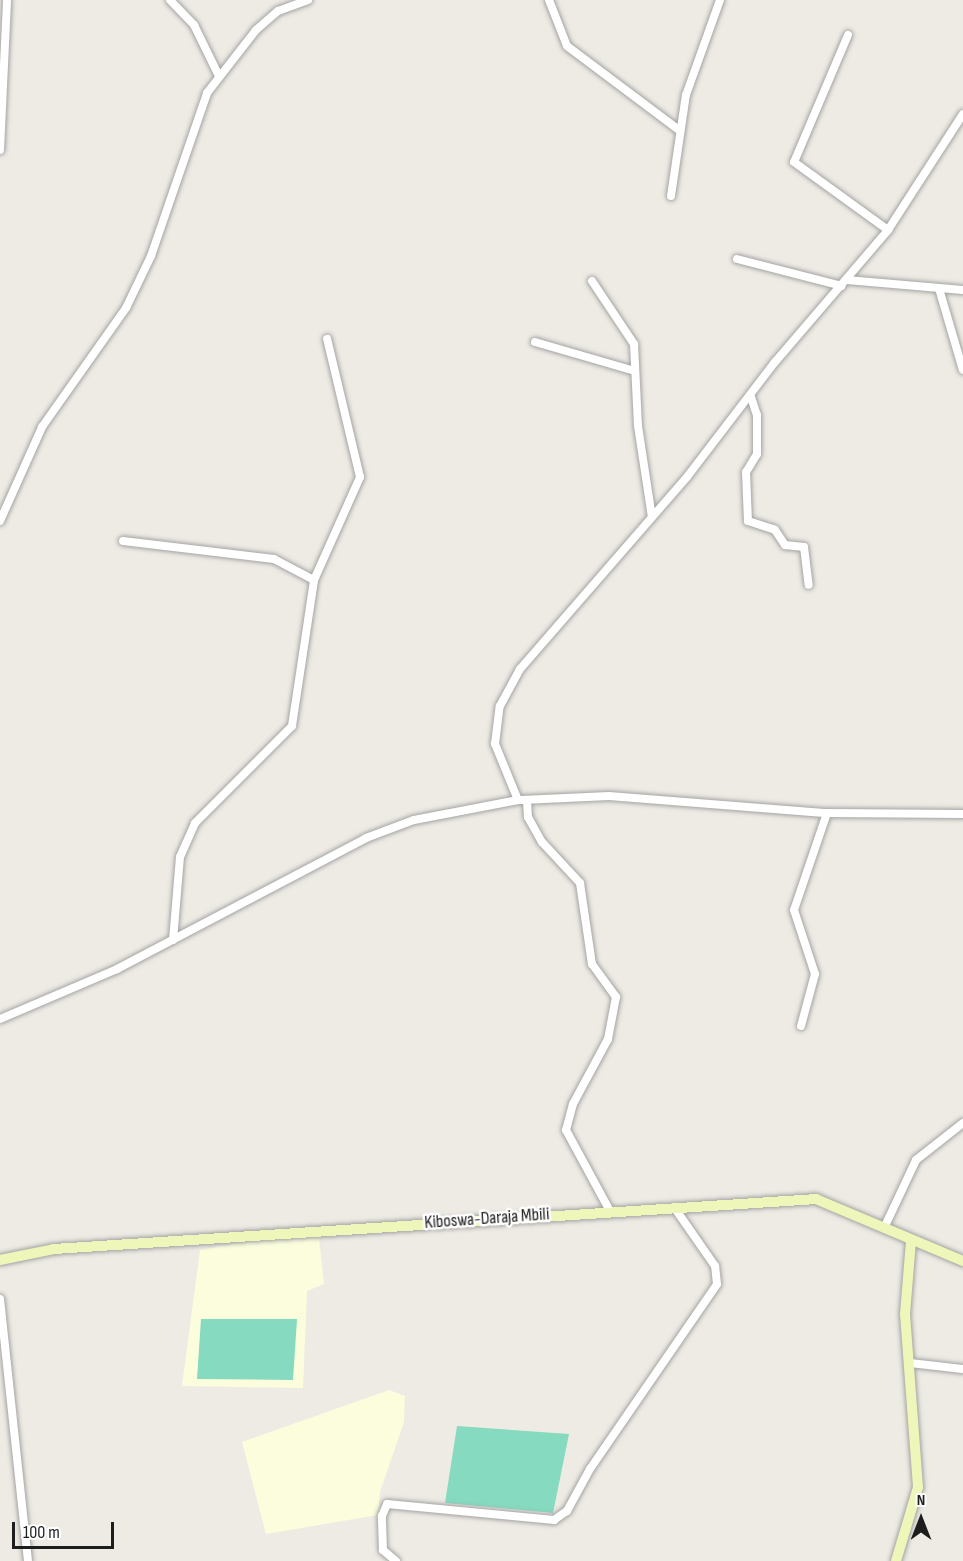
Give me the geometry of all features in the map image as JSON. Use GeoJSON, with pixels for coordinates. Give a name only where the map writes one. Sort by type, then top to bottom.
{"type":"FeatureCollection","features":[{"type":"Feature","properties":{"kind":"main road","name":"Kiboswa-Daraja Mbili"},"geometry":{"type":"LineString","coordinates":[[0,1260],[54,1249],[816,1199],[885,1226],[911,1241],[963,1261]]}},
{"type":"Feature","properties":{"kind":"main road"},"geometry":{"type":"LineString","coordinates":[[896,1561],[918,1487],[905,1278],[911,1241]]}},
{"type":"Feature","properties":{"kind":"street"},"geometry":{"type":"LineString","coordinates":[[0,150],[7,0]]}},
{"type":"Feature","properties":{"kind":"street"},"geometry":{"type":"LineString","coordinates":[[170,0],[194,25],[219,76]]}},
{"type":"Feature","properties":{"kind":"street"},"geometry":{"type":"LineString","coordinates":[[0,520],[42,427],[126,308],[151,256],[207,93],[256,30],[278,11],[308,0]]}},
{"type":"Feature","properties":{"kind":"street"},"geometry":{"type":"LineString","coordinates":[[549,0],[567,45],[679,130]]}},
{"type":"Feature","properties":{"kind":"street"},"geometry":{"type":"LineString","coordinates":[[671,196],[679,130],[720,0]]}},
{"type":"Feature","properties":{"kind":"street"},"geometry":{"type":"LineString","coordinates":[[848,35],[835,75],[794,162],[888,230]]}},
{"type":"Feature","properties":{"kind":"street"},"geometry":{"type":"LineString","coordinates":[[518,800],[495,744],[505,693],[561,619],[652,517],[888,230],[963,114]]}},
{"type":"Feature","properties":{"kind":"street"},"geometry":{"type":"LineString","coordinates":[[737,259],[845,283],[940,292],[963,290]]}},
{"type":"Feature","properties":{"kind":"street"},"geometry":{"type":"LineString","coordinates":[[592,281],[633,340],[652,517]]}},
{"type":"Feature","properties":{"kind":"street"},"geometry":{"type":"LineString","coordinates":[[940,292],[963,370]]}},
{"type":"Feature","properties":{"kind":"street"},"geometry":{"type":"LineString","coordinates":[[173,940],[180,857],[195,823],[284,738],[297,712],[314,580],[360,477],[327,339]]}},
{"type":"Feature","properties":{"kind":"street"},"geometry":{"type":"LineString","coordinates":[[535,342],[635,370]]}},
{"type":"Feature","properties":{"kind":"street"},"geometry":{"type":"LineString","coordinates":[[751,397],[757,415],[757,454],[746,472],[748,520],[775,530],[785,545],[804,547],[809,585]]}},
{"type":"Feature","properties":{"kind":"street"},"geometry":{"type":"LineString","coordinates":[[123,541],[274,559],[314,580]]}},
{"type":"Feature","properties":{"kind":"street"},"geometry":{"type":"LineString","coordinates":[[0,1019],[173,940],[366,838],[414,820],[518,800],[650,797],[827,813],[963,814]]}},
{"type":"Feature","properties":{"kind":"street"},"geometry":{"type":"LineString","coordinates":[[527,800],[528,817],[542,842],[580,883],[592,964],[616,997],[608,1039],[573,1104],[566,1130],[610,1211]]}},
{"type":"Feature","properties":{"kind":"street"},"geometry":{"type":"LineString","coordinates":[[801,1026],[815,974],[794,910],[827,813]]}},
{"type":"Feature","properties":{"kind":"street"},"geometry":{"type":"LineString","coordinates":[[885,1226],[920,1154],[963,1123]]}},
{"type":"Feature","properties":{"kind":"street"},"geometry":{"type":"LineString","coordinates":[[383,1561],[382,1516],[387,1504],[406,1510],[554,1520],[567,1511],[590,1469],[717,1284],[715,1266],[674,1208]]}},
{"type":"Feature","properties":{"kind":"street"},"geometry":{"type":"LineString","coordinates":[[0,1299],[28,1561]]}},
{"type":"Feature","properties":{"kind":"street"},"geometry":{"type":"LineString","coordinates":[[910,1363],[963,1369]]}},
{"type":"Feature","properties":{"kind":"street"},"geometry":{"type":"LineString","coordinates":[[383,1550],[396,1561]]}},
{"type":"Feature","properties":{"kind":"shaded area"},"geometry":{"type":"Polygon","coordinates":[[[318,1230],[324,1284],[307,1291],[303,1388],[182,1386],[200,1250],[318,1230]]]}},
{"type":"Feature","properties":{"kind":"shaded area"},"geometry":{"type":"Polygon","coordinates":[[[389,1390],[405,1396],[404,1422],[380,1492],[378,1515],[266,1534],[242,1442],[389,1390]]]}},
{"type":"Feature","properties":{"kind":"green space"},"geometry":{"type":"Polygon","coordinates":[[[201,1319],[297,1319],[293,1380],[197,1379],[201,1319]]]}},
{"type":"Feature","properties":{"kind":"green space"},"geometry":{"type":"Polygon","coordinates":[[[457,1426],[569,1434],[553,1513],[445,1503],[457,1426]]]}}]}
